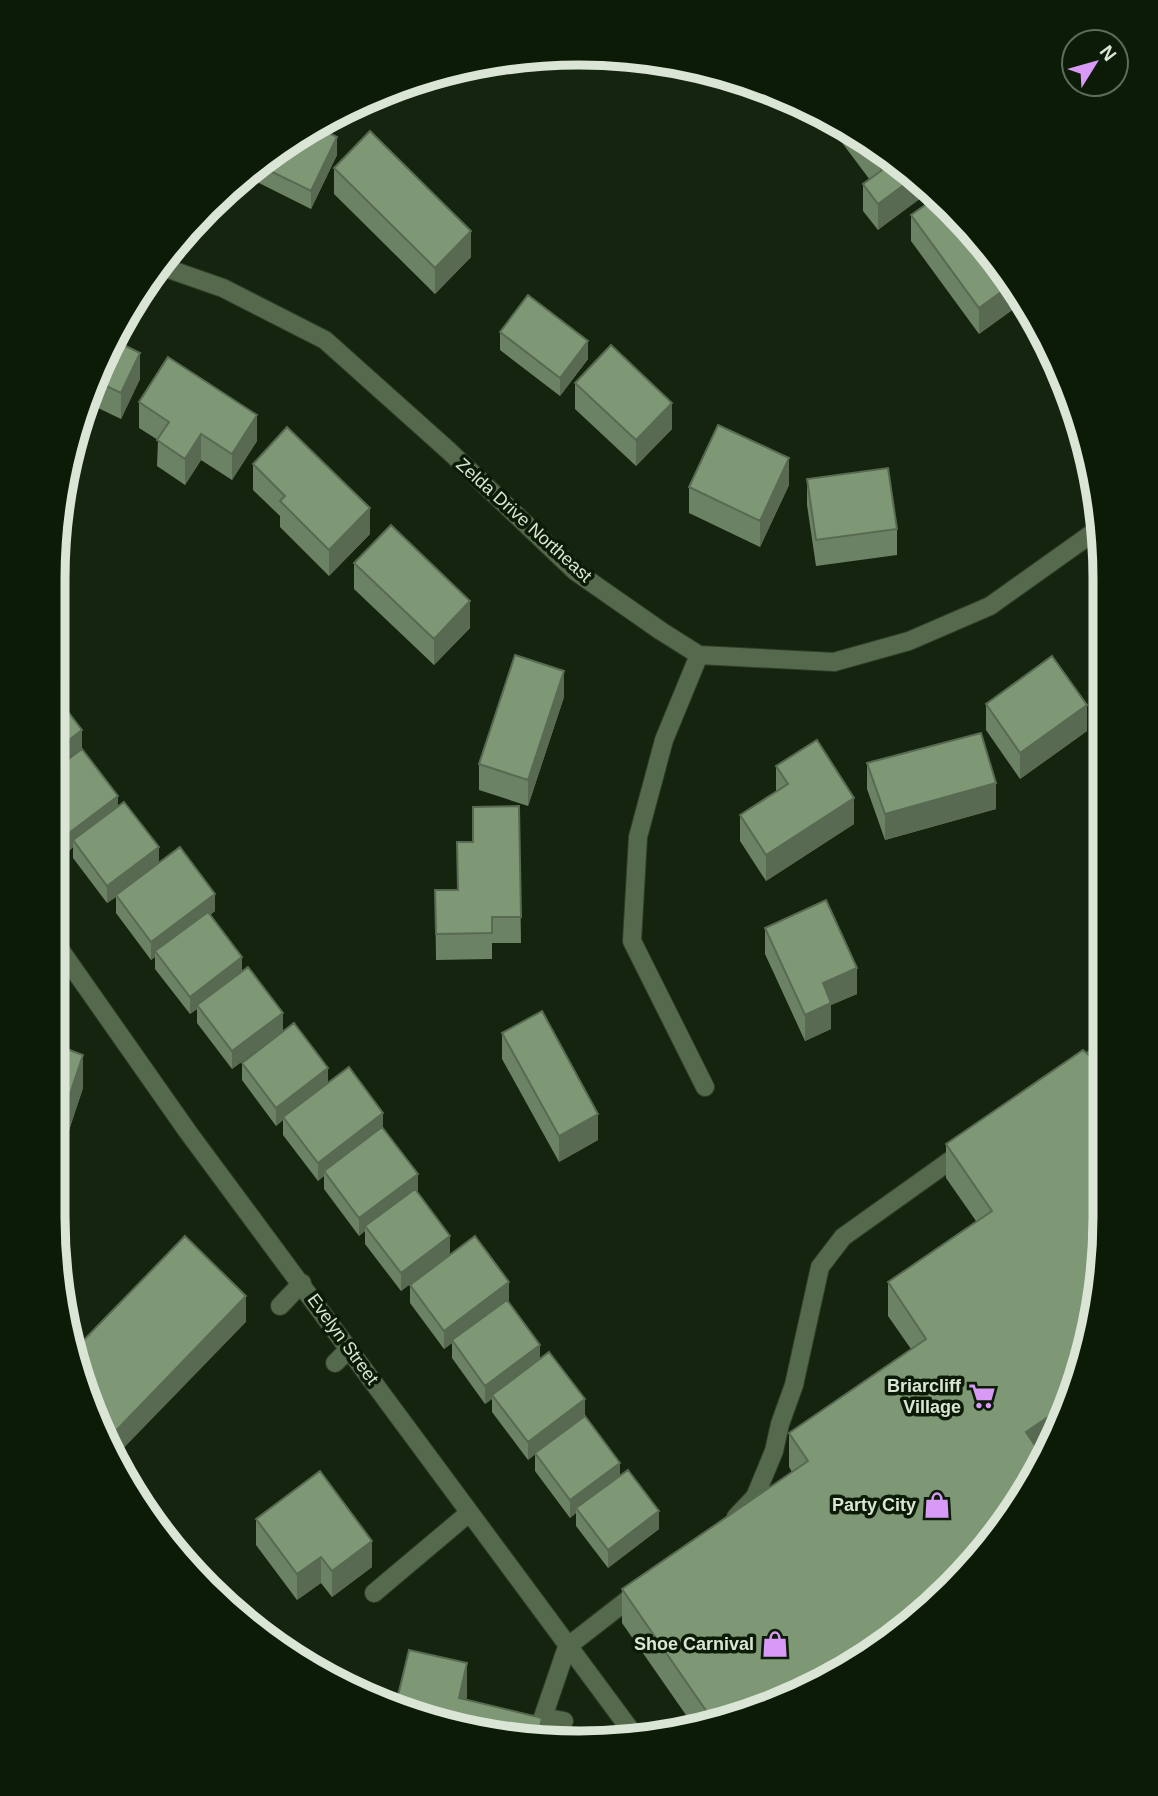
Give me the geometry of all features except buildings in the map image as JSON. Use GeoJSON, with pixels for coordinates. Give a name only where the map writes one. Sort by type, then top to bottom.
{"type":"FeatureCollection","features":[{"type":"Feature","properties":{"kind":"street","name":"Zelda Drive Northeast"},"geometry":{"type":"LineString","coordinates":[[169,269],[223,289],[325,340],[449,451],[575,571],[699,654],[834,662],[909,640],[990,606],[1091,534]]}},
{"type":"Feature","properties":{"kind":"street"},"geometry":{"type":"LineString","coordinates":[[699,654],[664,740],[639,837],[632,941],[705,1087]]}},
{"type":"Feature","properties":{"kind":"street","name":"Evelyn Street"},"geometry":{"type":"LineString","coordinates":[[65,957],[188,1132],[629,1729]]}},
{"type":"Feature","properties":{"kind":"street"},"geometry":{"type":"LineString","coordinates":[[1057,1084],[1093,1058]]}},
{"type":"Feature","properties":{"kind":"street"},"geometry":{"type":"LineString","coordinates":[[722,1527],[755,1497],[774,1451],[794,1385],[820,1267],[843,1237],[978,1141]]}},
{"type":"Feature","properties":{"kind":"street"},"geometry":{"type":"LineString","coordinates":[[280,1306],[302,1283]]}},
{"type":"Feature","properties":{"kind":"street"},"geometry":{"type":"LineString","coordinates":[[335,1363],[350,1348]]}},
{"type":"Feature","properties":{"kind":"street"},"geometry":{"type":"LineString","coordinates":[[374,1593],[470,1513]]}},
{"type":"Feature","properties":{"kind":"street"},"geometry":{"type":"LineString","coordinates":[[564,1721],[543,1717],[567,1647],[654,1579]]}},
{"type":"Feature","properties":{"kind":"place","name":"Briarcliff Village"},"geometry":{"type":"Point","coordinates":[982,1396]}},
{"type":"Feature","properties":{"kind":"place","name":"Party City"},"geometry":{"type":"Point","coordinates":[937,1505]}},
{"type":"Feature","properties":{"kind":"place","name":"Shoe Carnival"},"geometry":{"type":"Point","coordinates":[775,1644]}}]}
